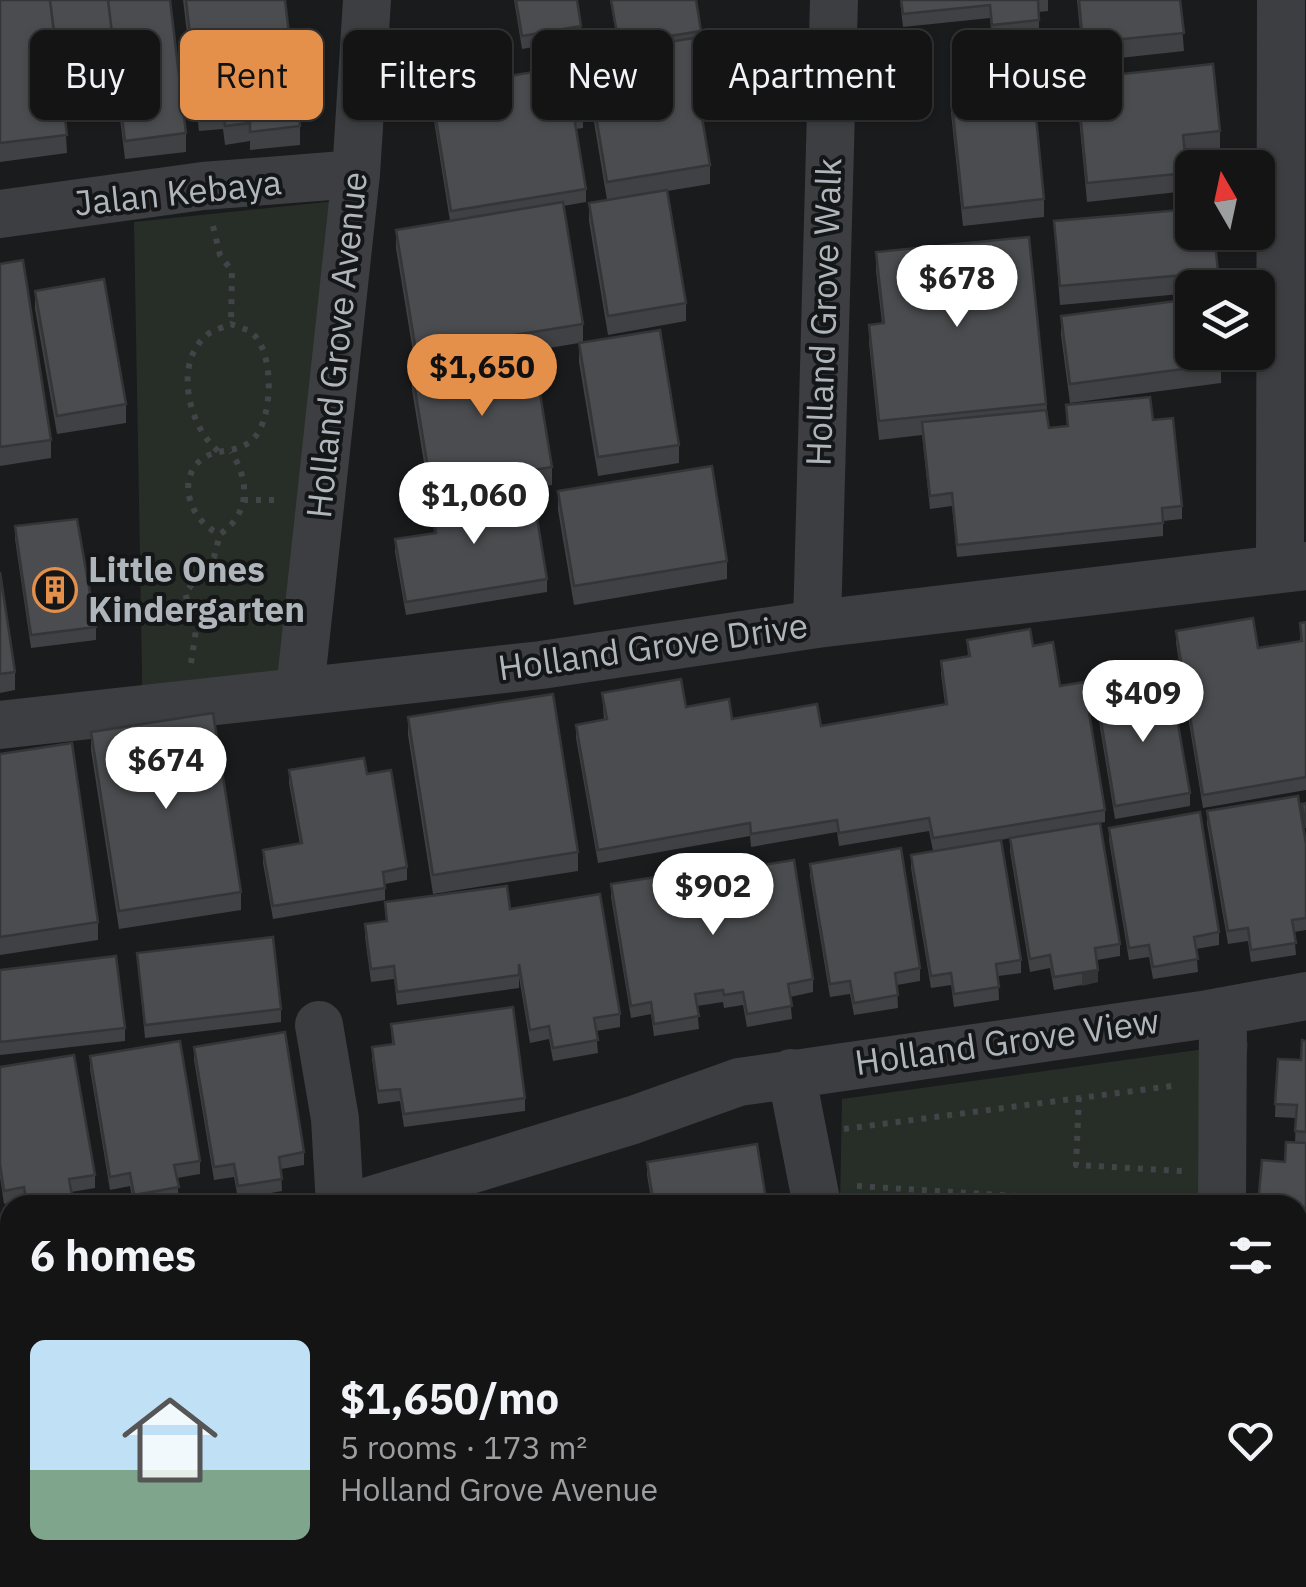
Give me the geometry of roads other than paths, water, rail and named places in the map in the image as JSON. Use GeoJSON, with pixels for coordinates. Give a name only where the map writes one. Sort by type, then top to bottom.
{"type":"FeatureCollection","features":[{"type":"Feature","properties":{"kind":"street","name":"Holland Grove Avenue"},"geometry":{"type":"LineString","coordinates":[[300,690],[356,174],[367,0]]}},
{"type":"Feature","properties":{"kind":"street","name":"Holland Grove Walk"},"geometry":{"type":"LineString","coordinates":[[817,624],[834,0]]}},
{"type":"Feature","properties":{"kind":"street"},"geometry":{"type":"LineString","coordinates":[[1281,0],[1293,567]]}},
{"type":"Feature","properties":{"kind":"street","name":"Jalan Kebaya"},"geometry":{"type":"LineString","coordinates":[[0,214],[203,186],[356,174]]}},
{"type":"Feature","properties":{"kind":"street","name":"Holland Grove Drive"},"geometry":{"type":"LineString","coordinates":[[0,725],[542,666],[817,624],[1293,567]]}},
{"type":"Feature","properties":{"kind":"street","name":"Holland Grove View"},"geometry":{"type":"LineString","coordinates":[[388,1195],[632,1120],[740,1082],[1306,996]]}},
{"type":"Feature","properties":{"kind":"street"},"geometry":{"type":"LineString","coordinates":[[1208,1188],[1223,1011]]}},
{"type":"Feature","properties":{"kind":"street"},"geometry":{"type":"LineString","coordinates":[[318,1026],[335,1119],[339,1195]]}},
{"type":"Feature","properties":{"kind":"street"},"geometry":{"type":"LineString","coordinates":[[790,1073],[816,1195]]}},
{"type":"Feature","properties":{"kind":"place","name":"Little Ones Kindergarten"},"geometry":{"type":"Point","coordinates":[55,590]}}]}
